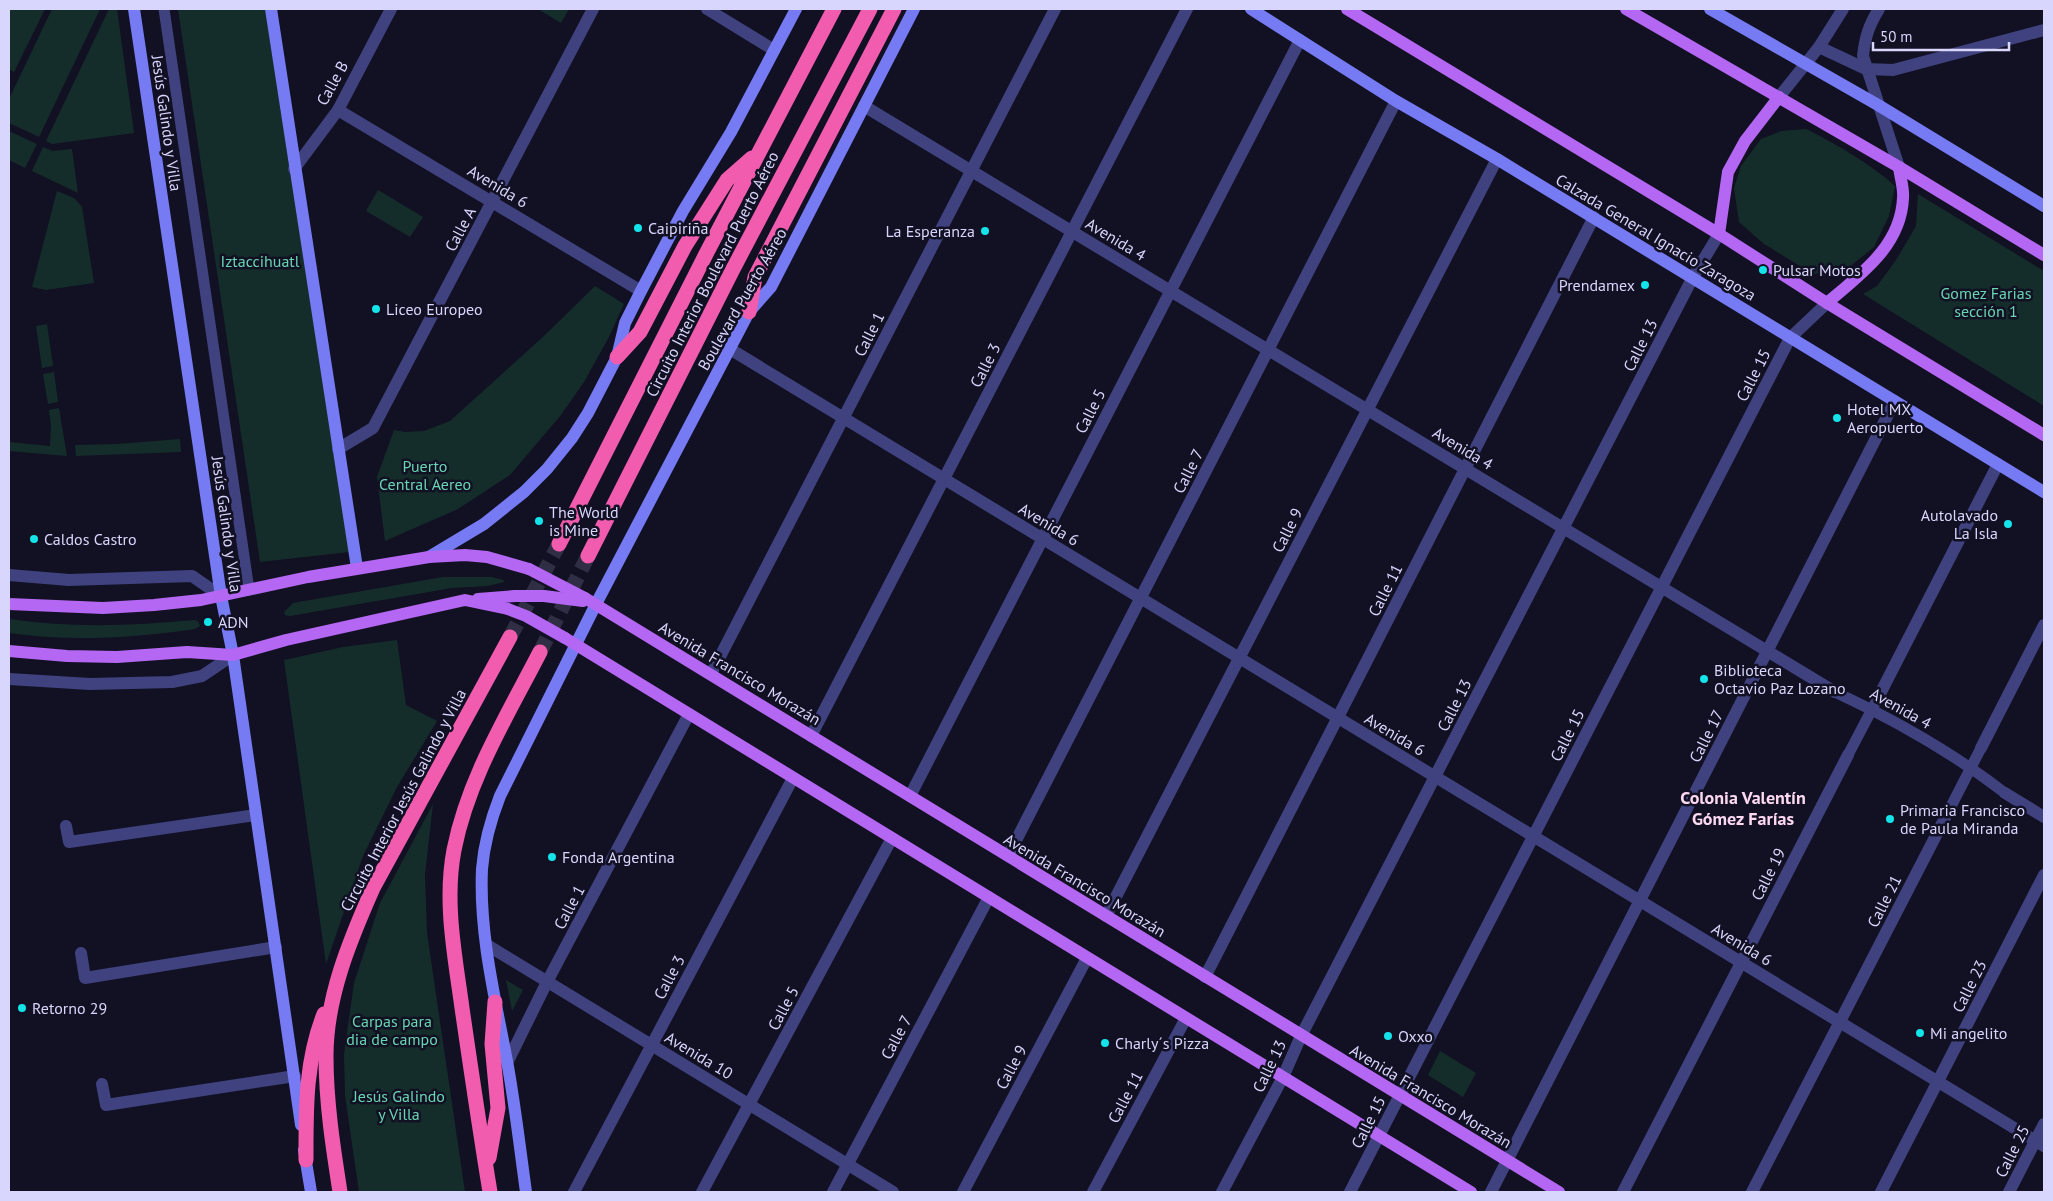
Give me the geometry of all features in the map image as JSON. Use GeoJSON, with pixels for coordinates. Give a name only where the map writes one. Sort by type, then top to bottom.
{"type":"FeatureCollection","features":[{"type":"Feature","properties":{"kind":"highway","name":"Circuito Interior Boulevard Puerto Aéreo"},"geometry":{"type":"LineString","coordinates":[[559,544],[834,9]]}},
{"type":"Feature","properties":{"kind":"highway","name":"Circuito Interior Boulevard Puerto Aéreo"},"geometry":{"type":"LineString","coordinates":[[588,556],[733,269],[870,9]]}},
{"type":"Feature","properties":{"kind":"highway"},"geometry":{"type":"LineString","coordinates":[[749,312],[756,277],[894,9]]}},
{"type":"Feature","properties":{"kind":"highway"},"geometry":{"type":"LineString","coordinates":[[617,357],[640,332],[685,246],[727,180],[761,150]]}},
{"type":"Feature","properties":{"kind":"highway","name":"Circuito Interior Jesús Galindo y Villa"},"geometry":{"type":"LineString","coordinates":[[340,1192],[327,1098],[326,1054],[329,1019],[339,976],[354,930],[373,888],[510,637]]}},
{"type":"Feature","properties":{"kind":"highway"},"geometry":{"type":"LineString","coordinates":[[490,1192],[455,960],[450,907],[450,884],[462,817],[475,780],[540,652]]}},
{"type":"Feature","properties":{"kind":"highway"},"geometry":{"type":"LineString","coordinates":[[306,1160],[306,1093],[310,1060],[320,1023],[339,976]]}},
{"type":"Feature","properties":{"kind":"highway"},"geometry":{"type":"LineString","coordinates":[[486,1172],[498,1108],[492,1044],[495,1002]]}},
{"type":"Feature","properties":{"kind":"main road","name":"Jesús Galindo y Villa"},"geometry":{"type":"LineString","coordinates":[[134,9],[221,596],[233,655],[311,1192]]}},
{"type":"Feature","properties":{"kind":"main road"},"geometry":{"type":"LineString","coordinates":[[270,9],[357,568]]}},
{"type":"Feature","properties":{"kind":"main road"},"geometry":{"type":"LineString","coordinates":[[429,557],[484,524],[524,492],[547,469],[572,438],[588,413],[617,357],[625,323],[641,291],[683,211],[731,132],[796,9]]}},
{"type":"Feature","properties":{"kind":"main road","name":"Boulevard Puerto Aéreo"},"geometry":{"type":"LineString","coordinates":[[588,601],[749,312],[771,287],[914,9]]}},
{"type":"Feature","properties":{"kind":"main road","name":"Calzada General Ignacio Zaragoza"},"geometry":{"type":"LineString","coordinates":[[1251,9],[1396,101],[1497,159],[2044,492]]}},
{"type":"Feature","properties":{"kind":"main road","name":"Calzada General Ignacio Zaragoza"},"geometry":{"type":"LineString","coordinates":[[1347,9],[1719,234],[1827,303],[2044,435]]}},
{"type":"Feature","properties":{"kind":"main road"},"geometry":{"type":"LineString","coordinates":[[1626,9],[1899,167],[2044,255]]}},
{"type":"Feature","properties":{"kind":"main road"},"geometry":{"type":"LineString","coordinates":[[1710,9],[1878,105],[2044,206]]}},
{"type":"Feature","properties":{"kind":"main road"},"geometry":{"type":"LineString","coordinates":[[1719,234],[1728,172],[1745,141],[1779,97]]}},
{"type":"Feature","properties":{"kind":"main road"},"geometry":{"type":"LineString","coordinates":[[1827,303],[1876,262],[1895,233],[1903,198],[1899,167]]}},
{"type":"Feature","properties":{"kind":"main road","name":"Avenida Francisco Morazán"},"geometry":{"type":"LineString","coordinates":[[9,604],[103,608],[154,605],[221,596],[357,568],[429,557],[465,555],[487,557],[529,569],[588,601],[711,674],[1559,1192]]}},
{"type":"Feature","properties":{"kind":"main road"},"geometry":{"type":"LineString","coordinates":[[9,651],[92,657],[187,652],[233,655],[286,640],[465,600],[544,596],[588,601],[500,796],[492,817],[482,868],[482,895],[487,945],[495,1002],[508,1063],[526,1192]]}},
{"type":"Feature","properties":{"kind":"main road"},"geometry":{"type":"LineString","coordinates":[[465,600],[508,609],[526,616],[570,641],[1471,1192]]}},
{"type":"Feature","properties":{"kind":"street","name":"Jesús Galindo y Villa"},"geometry":{"type":"LineString","coordinates":[[164,9],[250,590]]}},
{"type":"Feature","properties":{"kind":"street","name":"Calle B"},"geometry":{"type":"LineString","coordinates":[[294,169],[338,110],[391,9]]}},
{"type":"Feature","properties":{"kind":"street","name":"Calle A"},"geometry":{"type":"LineString","coordinates":[[338,449],[373,428],[593,9]]}},
{"type":"Feature","properties":{"kind":"street"},"geometry":{"type":"LineString","coordinates":[[707,9],[774,50]]}},
{"type":"Feature","properties":{"kind":"street","name":"Calle 1"},"geometry":{"type":"LineString","coordinates":[[711,674],[1055,9]]}},
{"type":"Feature","properties":{"kind":"street","name":"Calle 3"},"geometry":{"type":"LineString","coordinates":[[811,736],[1187,9]]}},
{"type":"Feature","properties":{"kind":"street"},"geometry":{"type":"LineString","coordinates":[[1779,97],[1819,48],[1843,9]]}},
{"type":"Feature","properties":{"kind":"street"},"geometry":{"type":"LineString","coordinates":[[1879,9],[1868,25],[1864,39],[1863,56],[1899,167]]}},
{"type":"Feature","properties":{"kind":"street"},"geometry":{"type":"LineString","coordinates":[[1819,48],[1866,69],[1893,70],[2044,30]]}},
{"type":"Feature","properties":{"kind":"street"},"geometry":{"type":"LineString","coordinates":[[2032,34],[2044,41]]}},
{"type":"Feature","properties":{"kind":"street","name":"Calle 5"},"geometry":{"type":"LineString","coordinates":[[910,796],[1300,40]]}},
{"type":"Feature","properties":{"kind":"street","name":"Calle 7"},"geometry":{"type":"LineString","coordinates":[[1008,856],[1396,101]]}},
{"type":"Feature","properties":{"kind":"street","name":"Avenida 4"},"geometry":{"type":"LineString","coordinates":[[864,106],[1835,692],[1872,709],[1971,767],[2005,794],[2044,818]]}},
{"type":"Feature","properties":{"kind":"street","name":"Avenida 6"},"geometry":{"type":"LineString","coordinates":[[338,110],[641,291]]}},
{"type":"Feature","properties":{"kind":"street","name":"Calle 9"},"geometry":{"type":"LineString","coordinates":[[1106,916],[1497,159]]}},
{"type":"Feature","properties":{"kind":"street","name":"Calle 11"},"geometry":{"type":"LineString","coordinates":[[1205,977],[1594,218]]}},
{"type":"Feature","properties":{"kind":"street","name":"Calle 13"},"geometry":{"type":"LineString","coordinates":[[1222,1192],[1283,1077],[1301,1036],[1692,277],[1719,234]]}},
{"type":"Feature","properties":{"kind":"street","name":"Calle 15"},"geometry":{"type":"LineString","coordinates":[[1350,1192],[1790,338],[1827,303]]}},
{"type":"Feature","properties":{"kind":"street","name":"Avenida 6"},"geometry":{"type":"LineString","coordinates":[[730,349],[2040,1143]]}},
{"type":"Feature","properties":{"kind":"street","name":"Calle 17"},"geometry":{"type":"LineString","coordinates":[[1491,1192],[1895,401]]}},
{"type":"Feature","properties":{"kind":"street","name":"Calle 19"},"geometry":{"type":"LineString","coordinates":[[1623,1192],[1998,464]]}},
{"type":"Feature","properties":{"kind":"street"},"geometry":{"type":"LineString","coordinates":[[9,575],[69,580],[192,576],[221,596]]}},
{"type":"Feature","properties":{"kind":"street","name":"Calle 21"},"geometry":{"type":"LineString","coordinates":[[1752,1192],[2044,625]]}},
{"type":"Feature","properties":{"kind":"street"},"geometry":{"type":"LineString","coordinates":[[9,679],[90,684],[172,682],[202,676],[233,655]]}},
{"type":"Feature","properties":{"kind":"street","name":"Calle 1"},"geometry":{"type":"LineString","coordinates":[[508,1063],[547,982],[689,714]]}},
{"type":"Feature","properties":{"kind":"street","name":"Calle 3"},"geometry":{"type":"LineString","coordinates":[[574,1192],[793,778]]}},
{"type":"Feature","properties":{"kind":"street"},"geometry":{"type":"LineString","coordinates":[[66,826],[69,842],[256,815]]}},
{"type":"Feature","properties":{"kind":"street","name":"Calle 5"},"geometry":{"type":"LineString","coordinates":[[702,1192],[892,838]]}},
{"type":"Feature","properties":{"kind":"street","name":"Calle 23"},"geometry":{"type":"LineString","coordinates":[[1881,1192],[2044,875]]}},
{"type":"Feature","properties":{"kind":"street","name":"Calle 7"},"geometry":{"type":"LineString","coordinates":[[832,1192],[988,897]]}},
{"type":"Feature","properties":{"kind":"street","name":"Avenida 10"},"geometry":{"type":"LineString","coordinates":[[487,945],[893,1192]]}},
{"type":"Feature","properties":{"kind":"street"},"geometry":{"type":"LineString","coordinates":[[81,953],[85,978],[276,947]]}},
{"type":"Feature","properties":{"kind":"street","name":"Calle 9"},"geometry":{"type":"LineString","coordinates":[[963,1192],[1087,958]]}},
{"type":"Feature","properties":{"kind":"street","name":"Calle 11"},"geometry":{"type":"LineString","coordinates":[[1093,1192],[1186,1018]]}},
{"type":"Feature","properties":{"kind":"street"},"geometry":{"type":"LineString","coordinates":[[102,1084],[106,1105],[294,1076]]}},
{"type":"Feature","properties":{"kind":"street","name":"Calle 25"},"geometry":{"type":"LineString","coordinates":[[2009,1192],[2040,1143],[2044,1124]]}},
{"type":"Feature","properties":{"kind":"green space"},"geometry":{"type":"Polygon","coordinates":[[[9,9],[45,9],[14,72],[9,69],[9,9]]]}},
{"type":"Feature","properties":{"kind":"green space"},"geometry":{"type":"Polygon","coordinates":[[[52,9],[100,9],[39,137],[9,123],[9,99],[52,9]]]}},
{"type":"Feature","properties":{"kind":"green space"},"geometry":{"type":"Polygon","coordinates":[[[109,9],[117,9],[134,133],[52,144],[46,141],[109,9]]]}},
{"type":"Feature","properties":{"kind":"green space","name":"Iztaccihuatl"},"geometry":{"type":"Polygon","coordinates":[[[178,9],[265,9],[349,552],[260,562],[178,9]]]}},
{"type":"Feature","properties":{"kind":"green space"},"geometry":{"type":"Polygon","coordinates":[[[538,9],[569,9],[561,23],[538,9]]]}},
{"type":"Feature","properties":{"kind":"green space"},"geometry":{"type":"Polygon","coordinates":[[[1806,129],[1853,155],[1895,186],[1889,216],[1874,247],[1847,269],[1813,274],[1764,244],[1739,222],[1734,188],[1741,166],[1761,139],[1781,131],[1806,129]]]}},
{"type":"Feature","properties":{"kind":"green space"},"geometry":{"type":"Polygon","coordinates":[[[9,131],[37,144],[25,168],[9,160],[9,131]]]}},
{"type":"Feature","properties":{"kind":"green space"},"geometry":{"type":"Polygon","coordinates":[[[43,147],[52,151],[72,149],[78,193],[32,171],[43,147]]]}},
{"type":"Feature","properties":{"kind":"green space"},"geometry":{"type":"Polygon","coordinates":[[[378,190],[423,217],[410,237],[366,211],[378,190]]]}},
{"type":"Feature","properties":{"kind":"green space"},"geometry":{"type":"Polygon","coordinates":[[[57,191],[74,198],[82,207],[94,283],[46,290],[32,287],[57,191]]]}},
{"type":"Feature","properties":{"kind":"green space","name":"Gomez Farias sección 1"},"geometry":{"type":"Polygon","coordinates":[[[1918,194],[2044,271],[2044,406],[1863,294],[1877,286],[1896,260],[1916,226],[1918,194]]]}},
{"type":"Feature","properties":{"kind":"green space","name":"Puerto Central Aereo"},"geometry":{"type":"Polygon","coordinates":[[[595,286],[624,304],[609,337],[584,382],[561,415],[510,475],[458,509],[385,541],[377,477],[394,430],[405,432],[424,431],[450,421],[545,335],[595,286]]]}},
{"type":"Feature","properties":{"kind":"green space"},"geometry":{"type":"Polygon","coordinates":[[[47,324],[53,366],[42,368],[36,326],[47,324]]]}},
{"type":"Feature","properties":{"kind":"green space"},"geometry":{"type":"Polygon","coordinates":[[[54,372],[58,402],[48,404],[43,374],[54,372]]]}},
{"type":"Feature","properties":{"kind":"green space"},"geometry":{"type":"Polygon","coordinates":[[[59,408],[67,456],[9,451],[9,442],[50,446],[51,426],[49,410],[59,408]]]}},
{"type":"Feature","properties":{"kind":"green space"},"geometry":{"type":"Polygon","coordinates":[[[180,439],[181,452],[76,456],[75,445],[180,439]]]}},
{"type":"Feature","properties":{"kind":"green space"},"geometry":{"type":"Polygon","coordinates":[[[443,577],[492,577],[504,582],[488,586],[452,588],[290,616],[285,615],[284,612],[293,603],[443,577]]]}},
{"type":"Feature","properties":{"kind":"green space"},"geometry":{"type":"Polygon","coordinates":[[[9,619],[78,625],[148,624],[194,620],[198,621],[200,626],[195,629],[149,635],[79,638],[9,633],[9,619]]]}},
{"type":"Feature","properties":{"kind":"green space"},"geometry":{"type":"Polygon","coordinates":[[[397,640],[406,705],[437,721],[397,787],[363,856],[326,964],[284,660],[343,647],[397,640]]]}},
{"type":"Feature","properties":{"kind":"green space","name":"Jesús Galindo y Villa"},"geometry":{"type":"Polygon","coordinates":[[[433,804],[425,874],[427,933],[465,1192],[359,1192],[345,1096],[344,1054],[354,983],[380,903],[433,804]]]}},
{"type":"Feature","properties":{"kind":"green space"},"geometry":{"type":"Polygon","coordinates":[[[506,980],[523,990],[512,1011],[506,980]]]}},
{"type":"Feature","properties":{"kind":"green space"},"geometry":{"type":"Polygon","coordinates":[[[1440,1051],[1476,1073],[1463,1097],[1428,1075],[1440,1051]]]}},
{"type":"Feature","properties":{"kind":"tunnel"},"geometry":{"type":"LineString","coordinates":[[510,637],[559,544]]}},
{"type":"Feature","properties":{"kind":"tunnel"},"geometry":{"type":"LineString","coordinates":[[540,652],[588,556]]}},
{"type":"Feature","properties":{"kind":"place","name":"Caipiriña"},"geometry":{"type":"Point","coordinates":[638,228]}},
{"type":"Feature","properties":{"kind":"place","name":"La Esperanza"},"geometry":{"type":"Point","coordinates":[985,231]}},
{"type":"Feature","properties":{"kind":"place","name":"Pulsar Motos"},"geometry":{"type":"Point","coordinates":[1763,270]}},
{"type":"Feature","properties":{"kind":"place","name":"Prendamex"},"geometry":{"type":"Point","coordinates":[1645,285]}},
{"type":"Feature","properties":{"kind":"place","name":"Liceo Europeo"},"geometry":{"type":"Point","coordinates":[376,309]}},
{"type":"Feature","properties":{"kind":"place","name":"Hotel MX Aeropuerto"},"geometry":{"type":"Point","coordinates":[1837,418]}},
{"type":"Feature","properties":{"kind":"place","name":"The World is Mine"},"geometry":{"type":"Point","coordinates":[539,521]}},
{"type":"Feature","properties":{"kind":"place","name":"Autolavado La Isla"},"geometry":{"type":"Point","coordinates":[2008,524]}},
{"type":"Feature","properties":{"kind":"place","name":"Caldos Castro"},"geometry":{"type":"Point","coordinates":[34,539]}},
{"type":"Feature","properties":{"kind":"place","name":"ADN"},"geometry":{"type":"Point","coordinates":[208,622]}},
{"type":"Feature","properties":{"kind":"place","name":"Biblioteca Octavio Paz Lozano"},"geometry":{"type":"Point","coordinates":[1704,679]}},
{"type":"Feature","properties":{"kind":"place","name":"Primaria Francisco de Paula Miranda"},"geometry":{"type":"Point","coordinates":[1890,819]}},
{"type":"Feature","properties":{"kind":"place","name":"Fonda Argentina"},"geometry":{"type":"Point","coordinates":[552,857]}},
{"type":"Feature","properties":{"kind":"place","name":"Retorno 29"},"geometry":{"type":"Point","coordinates":[22,1008]}},
{"type":"Feature","properties":{"kind":"place","name":"Mi angelito"},"geometry":{"type":"Point","coordinates":[1920,1033]}},
{"type":"Feature","properties":{"kind":"place","name":"Oxxo"},"geometry":{"type":"Point","coordinates":[1388,1036]}},
{"type":"Feature","properties":{"kind":"place","name":"Charly´s Pizza"},"geometry":{"type":"Point","coordinates":[1105,1043]}},
{"type":"Feature","properties":{"kind":"district","name":"Colonia Valentín Gómez Farías"},"geometry":{"type":"Point","coordinates":[1743,808]}},
{"type":"Feature","properties":{"kind":"park label","name":"Carpas para dia de campo"},"geometry":{"type":"Point","coordinates":[392,1030]}}]}
